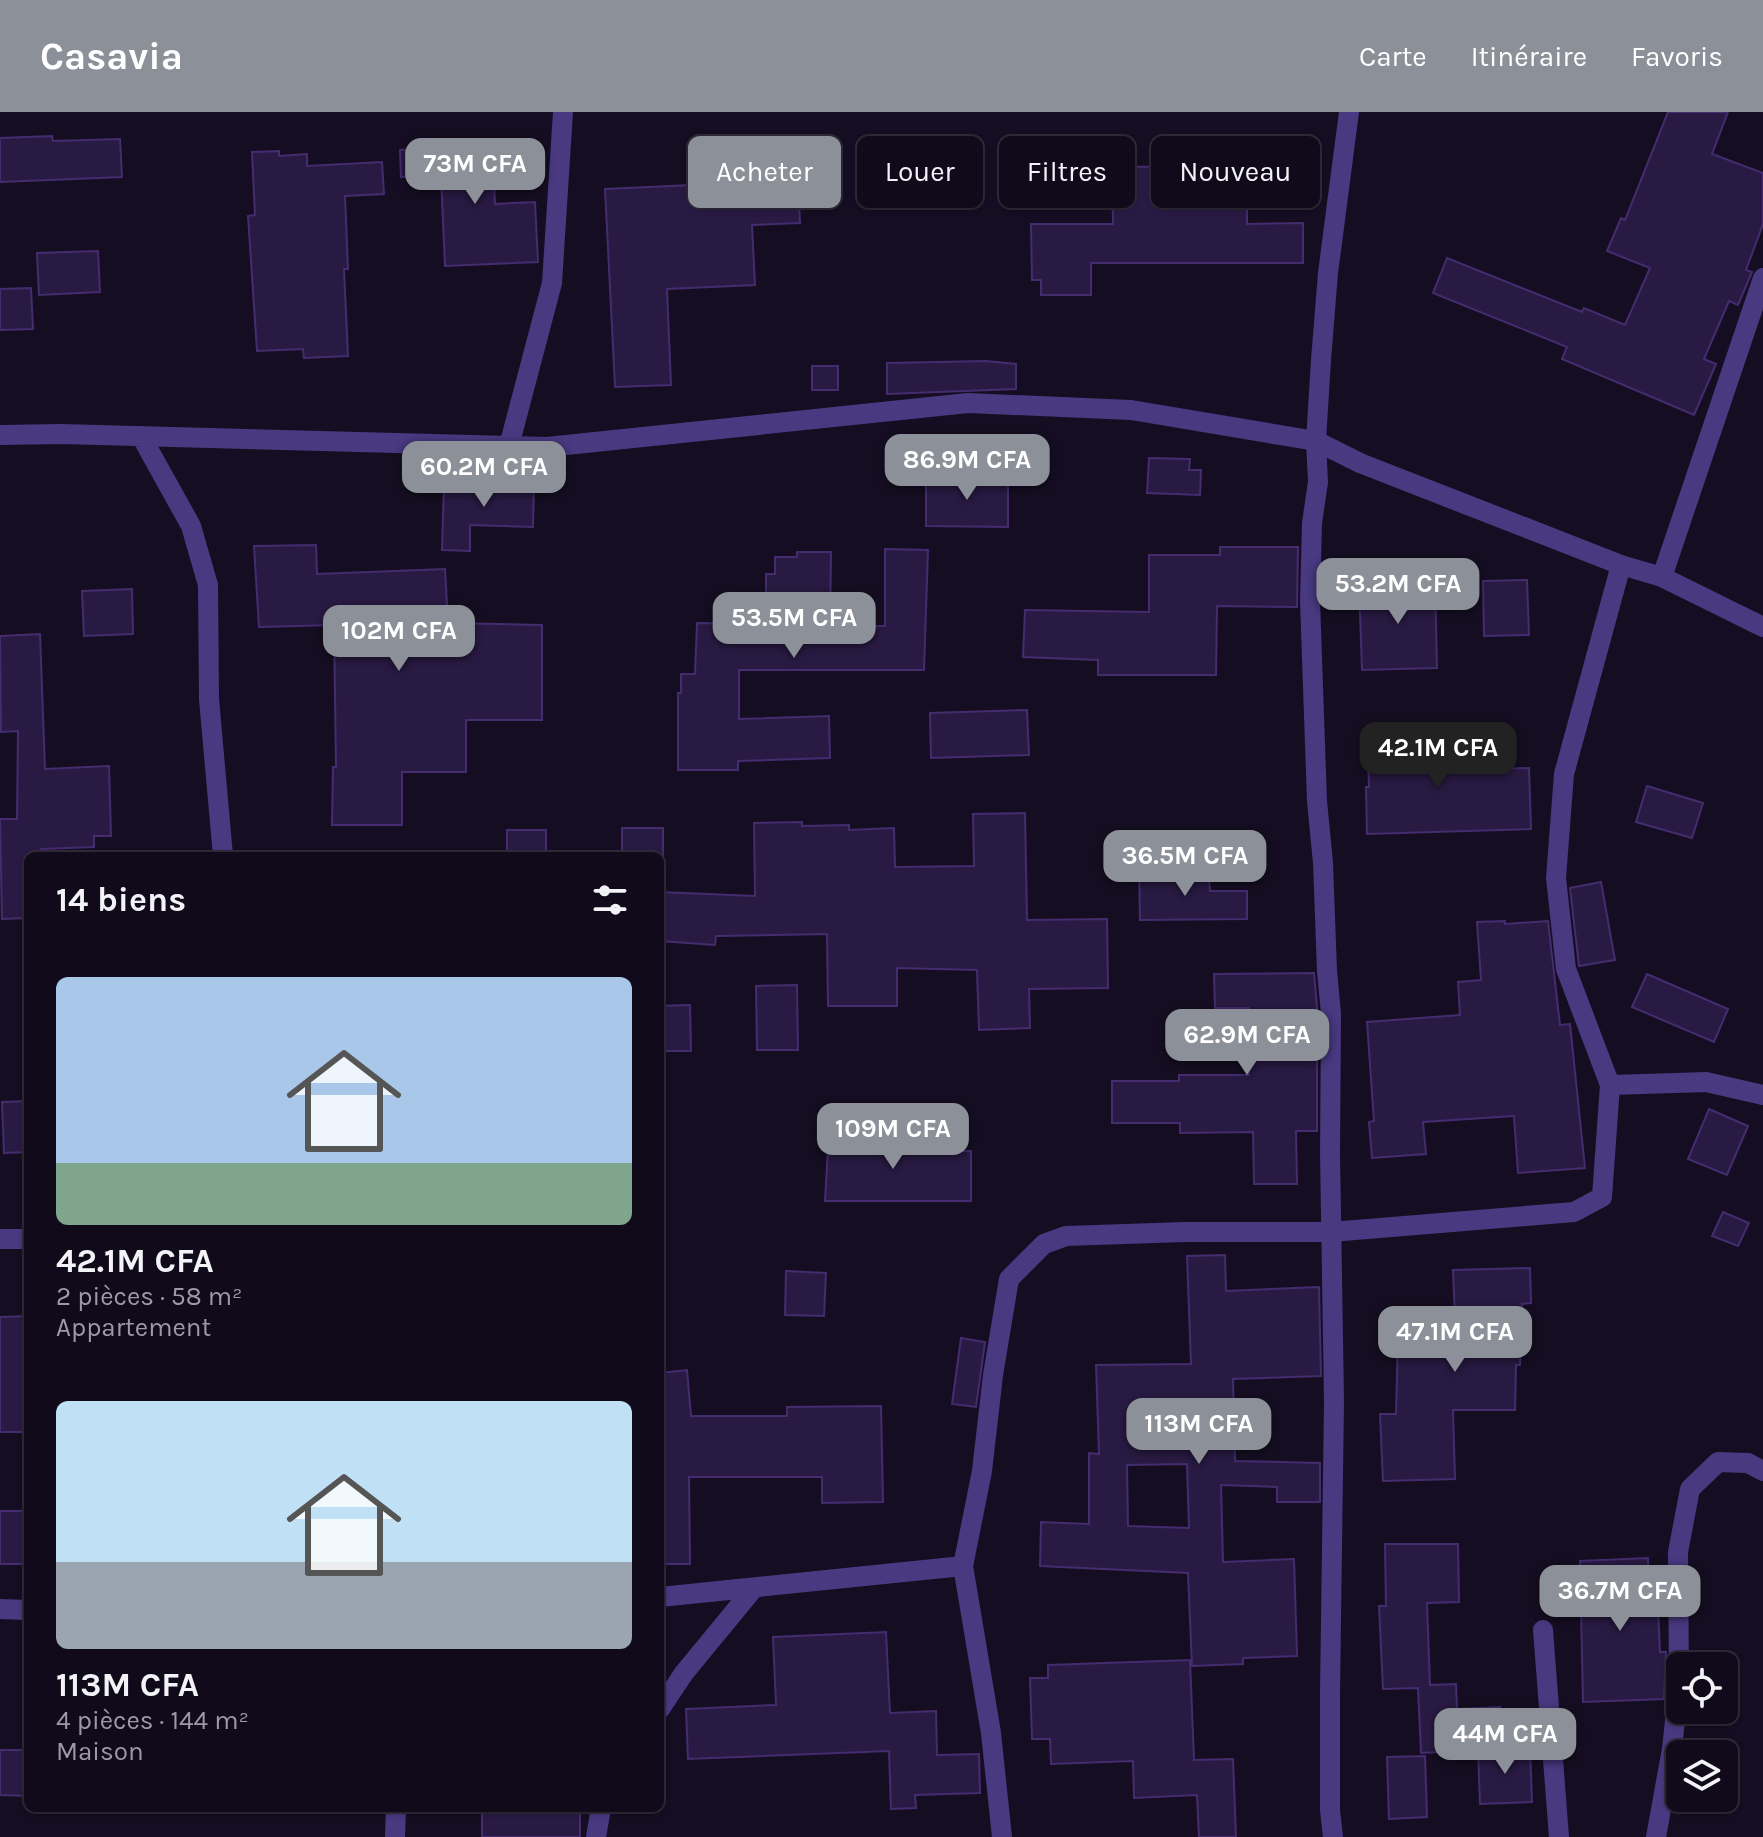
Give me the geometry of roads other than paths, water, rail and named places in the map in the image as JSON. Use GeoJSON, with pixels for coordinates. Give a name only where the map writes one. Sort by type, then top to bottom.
{"type":"FeatureCollection","features":[{"type":"Feature","properties":{"kind":"street"},"geometry":{"type":"LineString","coordinates":[[509,446],[552,283],[563,112]]}},
{"type":"Feature","properties":{"kind":"street"},"geometry":{"type":"LineString","coordinates":[[1333,1837],[1330,1810],[1334,1415],[1331,1014],[1317,801],[1310,601],[1312,523],[1318,482],[1316,441],[1328,273],[1349,112]]}},
{"type":"Feature","properties":{"kind":"street"},"geometry":{"type":"LineString","coordinates":[[1662,577],[1763,278]]}},
{"type":"Feature","properties":{"kind":"street"},"geometry":{"type":"LineString","coordinates":[[0,435],[547,447],[968,403],[1131,410],[1316,441],[1360,463],[1621,565],[1662,577],[1763,627]]}},
{"type":"Feature","properties":{"kind":"street"},"geometry":{"type":"LineString","coordinates":[[141,436],[191,526],[208,585],[209,699],[223,852]]}},
{"type":"Feature","properties":{"kind":"street"},"geometry":{"type":"LineString","coordinates":[[1002,1837],[991,1733],[963,1566],[982,1471],[993,1375],[1009,1279],[1044,1244],[1066,1236],[1331,1232],[1574,1212],[1602,1197],[1610,1085],[1566,969],[1556,878],[1564,774],[1621,565]]}},
{"type":"Feature","properties":{"kind":"street"},"geometry":{"type":"LineString","coordinates":[[1610,1085],[1706,1082],[1763,1095]]}},
{"type":"Feature","properties":{"kind":"street"},"geometry":{"type":"LineString","coordinates":[[0,1239],[24,1239]]}},
{"type":"Feature","properties":{"kind":"street"},"geometry":{"type":"LineString","coordinates":[[1656,1837],[1672,1749],[1679,1682],[1678,1552],[1690,1489],[1718,1462],[1748,1463],[1763,1471]]}},
{"type":"Feature","properties":{"kind":"street"},"geometry":{"type":"LineString","coordinates":[[664,1597],[963,1566]]}},
{"type":"Feature","properties":{"kind":"street"},"geometry":{"type":"LineString","coordinates":[[664,1703],[684,1673],[754,1588]]}},
{"type":"Feature","properties":{"kind":"street"},"geometry":{"type":"LineString","coordinates":[[0,1609],[24,1610]]}},
{"type":"Feature","properties":{"kind":"street"},"geometry":{"type":"LineString","coordinates":[[1543,1630],[1559,1837]]}},
{"type":"Feature","properties":{"kind":"street"},"geometry":{"type":"LineString","coordinates":[[395,1837],[396,1812]]}},
{"type":"Feature","properties":{"kind":"street"},"geometry":{"type":"LineString","coordinates":[[596,1837],[600,1812]]}}]}
